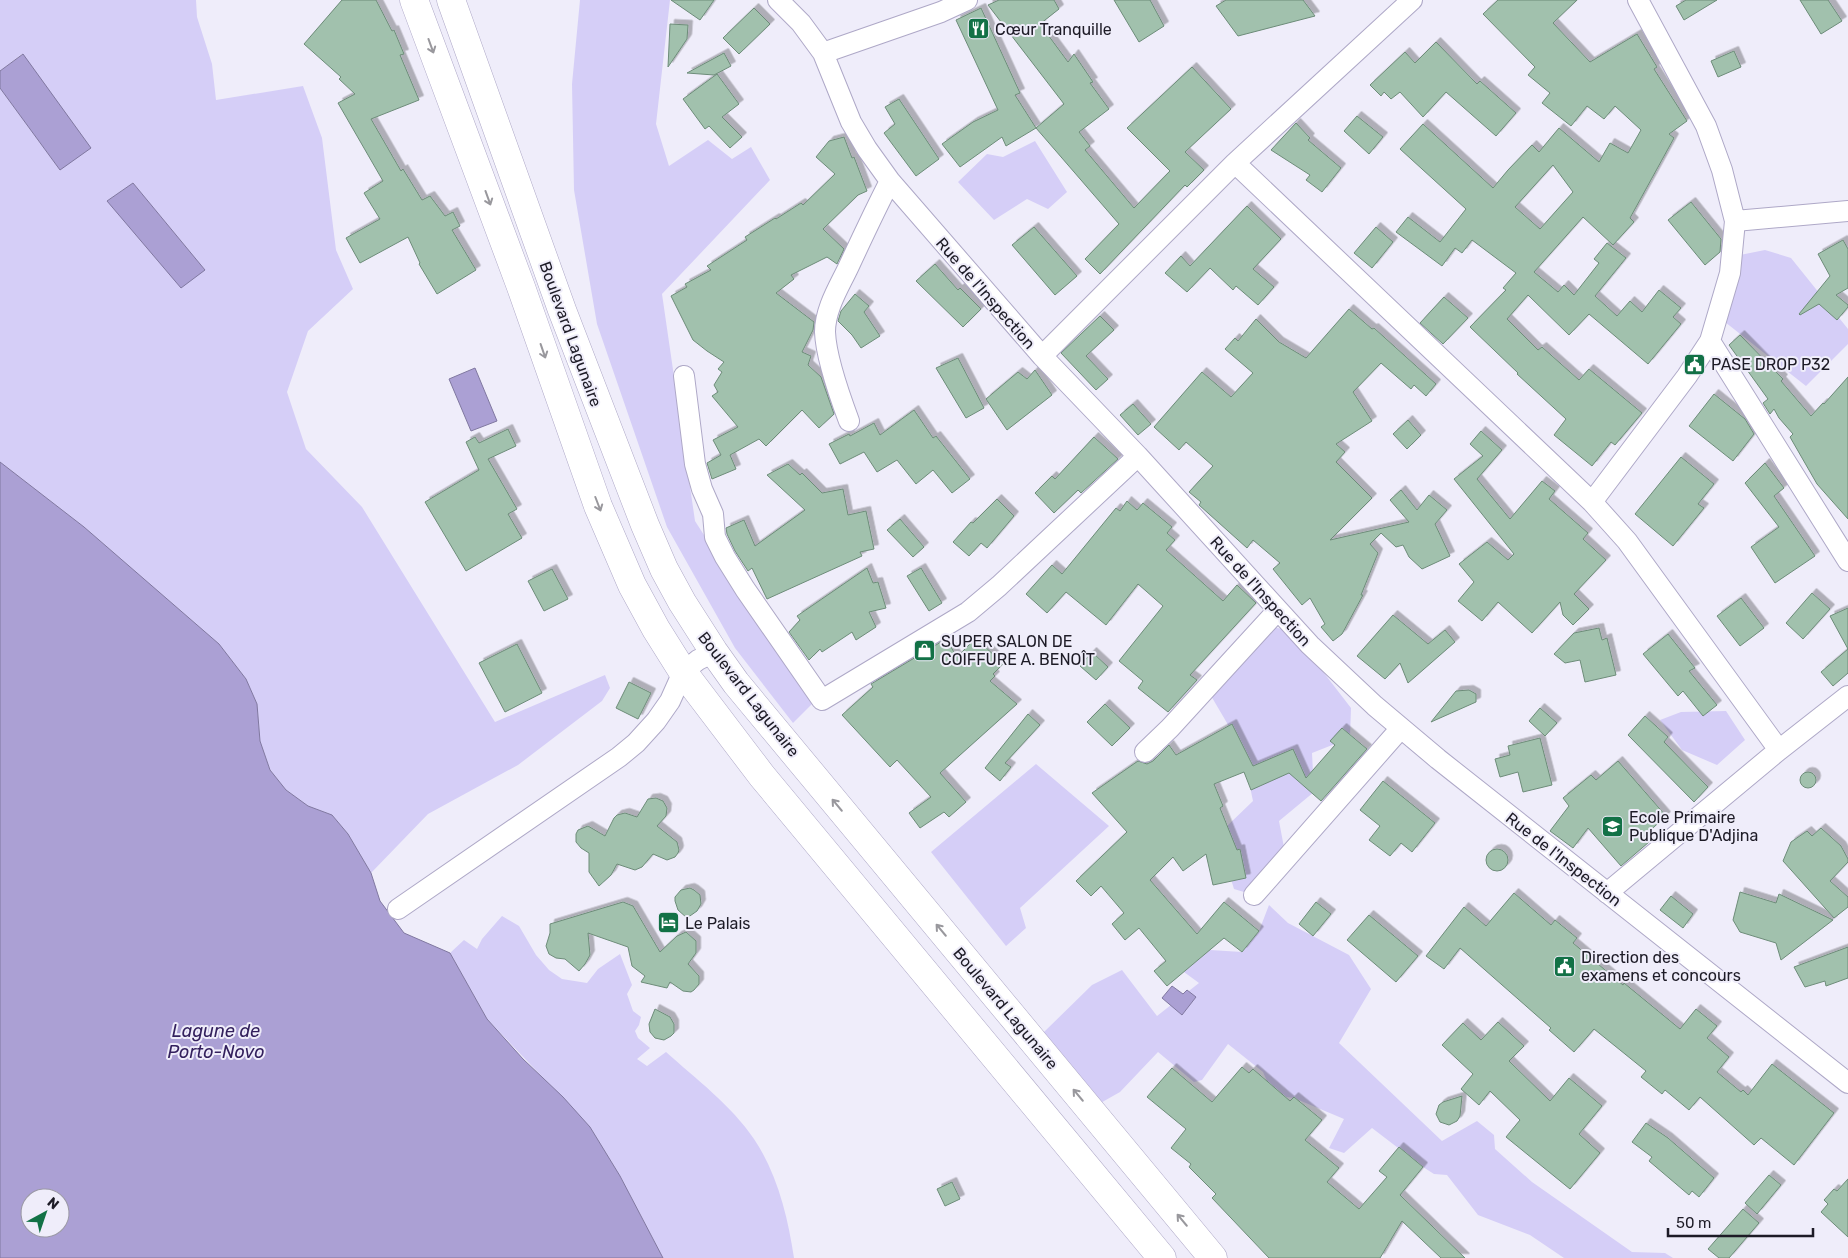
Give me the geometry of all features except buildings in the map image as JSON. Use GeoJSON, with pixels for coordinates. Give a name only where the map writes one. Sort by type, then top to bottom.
{"type":"FeatureCollection","features":[{"type":"Feature","properties":{"kind":"highway","name":"Boulevard Lagunaire"},"geometry":{"type":"LineString","coordinates":[[414,0],[521,287],[598,506],[632,585],[656,629],[683,672],[766,781],[1162,1258]]}},
{"type":"Feature","properties":{"kind":"highway","name":"Boulevard Lagunaire"},"geometry":{"type":"LineString","coordinates":[[452,0],[562,310],[644,525],[664,569],[714,652],[736,683],[1213,1258]]}},
{"type":"Feature","properties":{"kind":"street","name":"Rue de l'Inspection"},"geometry":{"type":"LineString","coordinates":[[778,0],[801,23],[823,53],[851,122],[867,149],[890,181],[1042,356],[1138,456],[1278,610],[1336,670],[1401,728],[1607,894],[1848,1084]]}},
{"type":"Feature","properties":{"kind":"street"},"geometry":{"type":"LineString","coordinates":[[823,53],[941,12],[967,0]]}},
{"type":"Feature","properties":{"kind":"street"},"geometry":{"type":"LineString","coordinates":[[1042,356],[1235,163],[1412,0]]}},
{"type":"Feature","properties":{"kind":"street"},"geometry":{"type":"LineString","coordinates":[[1592,502],[1687,376],[1710,341],[1730,273],[1735,221],[1722,170],[1706,126],[1638,0]]}},
{"type":"Feature","properties":{"kind":"street"},"geometry":{"type":"LineString","coordinates":[[1235,163],[1592,502],[1627,542],[1779,750]]}},
{"type":"Feature","properties":{"kind":"street"},"geometry":{"type":"LineString","coordinates":[[849,421],[838,394],[830,356],[826,332],[827,316],[864,232],[890,181]]}},
{"type":"Feature","properties":{"kind":"street"},"geometry":{"type":"LineString","coordinates":[[1735,221],[1848,211]]}},
{"type":"Feature","properties":{"kind":"street"},"geometry":{"type":"LineString","coordinates":[[1710,341],[1848,561]]}},
{"type":"Feature","properties":{"kind":"street"},"geometry":{"type":"LineString","coordinates":[[684,376],[696,464],[702,489],[713,514],[715,537],[724,557],[745,589],[822,700],[968,612],[999,586],[1138,456]]}},
{"type":"Feature","properties":{"kind":"street"},"geometry":{"type":"LineString","coordinates":[[1145,752],[1170,728],[1278,610]]}},
{"type":"Feature","properties":{"kind":"street"},"geometry":{"type":"LineString","coordinates":[[398,909],[619,757],[636,743],[656,721],[670,701],[683,672],[698,660],[714,652]]}},
{"type":"Feature","properties":{"kind":"street"},"geometry":{"type":"LineString","coordinates":[[1607,894],[1779,750],[1848,696]]}},
{"type":"Feature","properties":{"kind":"street"},"geometry":{"type":"LineString","coordinates":[[1254,895],[1401,728]]}},
{"type":"Feature","properties":{"kind":"shaded area"},"geometry":{"type":"Polygon","coordinates":[[[0,0],[196,0],[197,17],[212,64],[216,100],[303,86],[322,138],[336,250],[353,289],[308,331],[287,392],[306,449],[362,507],[495,722],[605,675],[610,688],[602,701],[518,765],[428,814],[371,873],[348,834],[332,815],[308,806],[286,790],[270,770],[260,741],[257,704],[246,679],[219,644],[84,527],[0,462],[0,88],[60,170],[22,54],[0,71],[0,0]],[[133,183],[107,201],[205,270],[133,183]]]}},
{"type":"Feature","properties":{"kind":"shaded area"},"geometry":{"type":"Polygon","coordinates":[[[580,0],[670,0],[656,124],[669,166],[708,140],[732,159],[751,147],[770,180],[662,294],[695,521],[812,704],[793,723],[735,648],[667,527],[597,324],[574,190],[572,84],[580,0]]]}},
{"type":"Feature","properties":{"kind":"shaded area"},"geometry":{"type":"Polygon","coordinates":[[[1035,141],[1067,192],[1048,209],[1027,199],[994,220],[958,182],[987,154],[1003,157],[1035,141]]]}},
{"type":"Feature","properties":{"kind":"shaded area"},"geometry":{"type":"Polygon","coordinates":[[[1765,250],[1791,258],[1848,329],[1848,344],[1806,386],[1725,322],[1740,255],[1765,250]]]}},
{"type":"Feature","properties":{"kind":"shaded area"},"geometry":{"type":"Polygon","coordinates":[[[1264,625],[1286,630],[1324,673],[1351,708],[1350,738],[1312,753],[1314,792],[1279,821],[1286,858],[1254,895],[1234,889],[1221,847],[1226,827],[1253,801],[1246,768],[1227,723],[1207,689],[1264,625]]]}},
{"type":"Feature","properties":{"kind":"shaded area"},"geometry":{"type":"Polygon","coordinates":[[[1726,711],[1745,740],[1717,765],[1682,750],[1660,720],[1681,712],[1726,711]]]}},
{"type":"Feature","properties":{"kind":"shaded area"},"geometry":{"type":"Polygon","coordinates":[[[1036,764],[1109,826],[1020,908],[1026,928],[1006,946],[931,852],[1036,764]]]}},
{"type":"Feature","properties":{"kind":"shaded area"},"geometry":{"type":"Polygon","coordinates":[[[1269,905],[1288,923],[1349,955],[1371,989],[1339,1043],[1442,1141],[1477,1121],[1494,1135],[1495,1149],[1532,1182],[1632,1252],[1665,1253],[1673,1258],[1564,1258],[1530,1235],[1478,1215],[1447,1175],[1434,1174],[1372,1128],[1344,1153],[1329,1148],[1344,1119],[1294,1098],[1286,1097],[1267,1081],[1263,1072],[1228,1044],[1202,1080],[1194,1082],[1158,1052],[1120,1092],[1097,1105],[1045,1046],[1044,1032],[1092,985],[1122,970],[1157,1016],[1199,983],[1184,972],[1210,950],[1242,952],[1259,931],[1269,905]]]}},
{"type":"Feature","properties":{"kind":"shaded area"},"geometry":{"type":"Polygon","coordinates":[[[502,916],[519,926],[536,955],[549,970],[562,979],[587,983],[598,969],[620,954],[632,985],[627,994],[633,1011],[641,1017],[635,1031],[638,1038],[650,1048],[637,1059],[647,1066],[666,1052],[713,1093],[745,1127],[762,1152],[775,1181],[785,1211],[794,1258],[663,1258],[620,1176],[590,1127],[487,1019],[450,953],[464,940],[477,949],[482,939],[502,916]]]}},
{"type":"Feature","properties":{"kind":"water"},"geometry":{"type":"Polygon","coordinates":[[[23,54],[91,148],[60,170],[0,88],[0,71],[23,54]]]}},
{"type":"Feature","properties":{"kind":"water"},"geometry":{"type":"Polygon","coordinates":[[[133,183],[205,270],[181,288],[107,201],[133,183]]]}},
{"type":"Feature","properties":{"kind":"water"},"geometry":{"type":"Polygon","coordinates":[[[475,368],[497,421],[471,431],[449,379],[475,368]]]}},
{"type":"Feature","properties":{"kind":"water","name":"Lagune de Porto-Novo"},"geometry":{"type":"Polygon","coordinates":[[[0,462],[84,527],[219,644],[246,679],[257,704],[260,741],[270,770],[286,790],[308,806],[332,815],[348,834],[371,873],[380,901],[404,933],[450,953],[487,1019],[523,1059],[563,1097],[590,1127],[620,1176],[663,1258],[0,1258],[0,462]]]}},
{"type":"Feature","properties":{"kind":"water"},"geometry":{"type":"Polygon","coordinates":[[[1172,986],[1183,994],[1187,990],[1196,997],[1182,1015],[1162,998],[1172,986]]]}},
{"type":"Feature","properties":{"kind":"place","name":"Cœur Tranquille"},"geometry":{"type":"Point","coordinates":[979,29]}},
{"type":"Feature","properties":{"kind":"place","name":"PASE DROP P32"},"geometry":{"type":"Point","coordinates":[1695,364]}},
{"type":"Feature","properties":{"kind":"place","name":"SUPER SALON DE COIFFURE A. BENOÎT"},"geometry":{"type":"Point","coordinates":[925,650]}},
{"type":"Feature","properties":{"kind":"place","name":"Ecole Primaire Publique D'Adjina"},"geometry":{"type":"Point","coordinates":[1613,826]}},
{"type":"Feature","properties":{"kind":"place","name":"Le Palais"},"geometry":{"type":"Point","coordinates":[669,923]}},
{"type":"Feature","properties":{"kind":"place","name":"Direction des examens et concours"},"geometry":{"type":"Point","coordinates":[1565,966]}}]}
